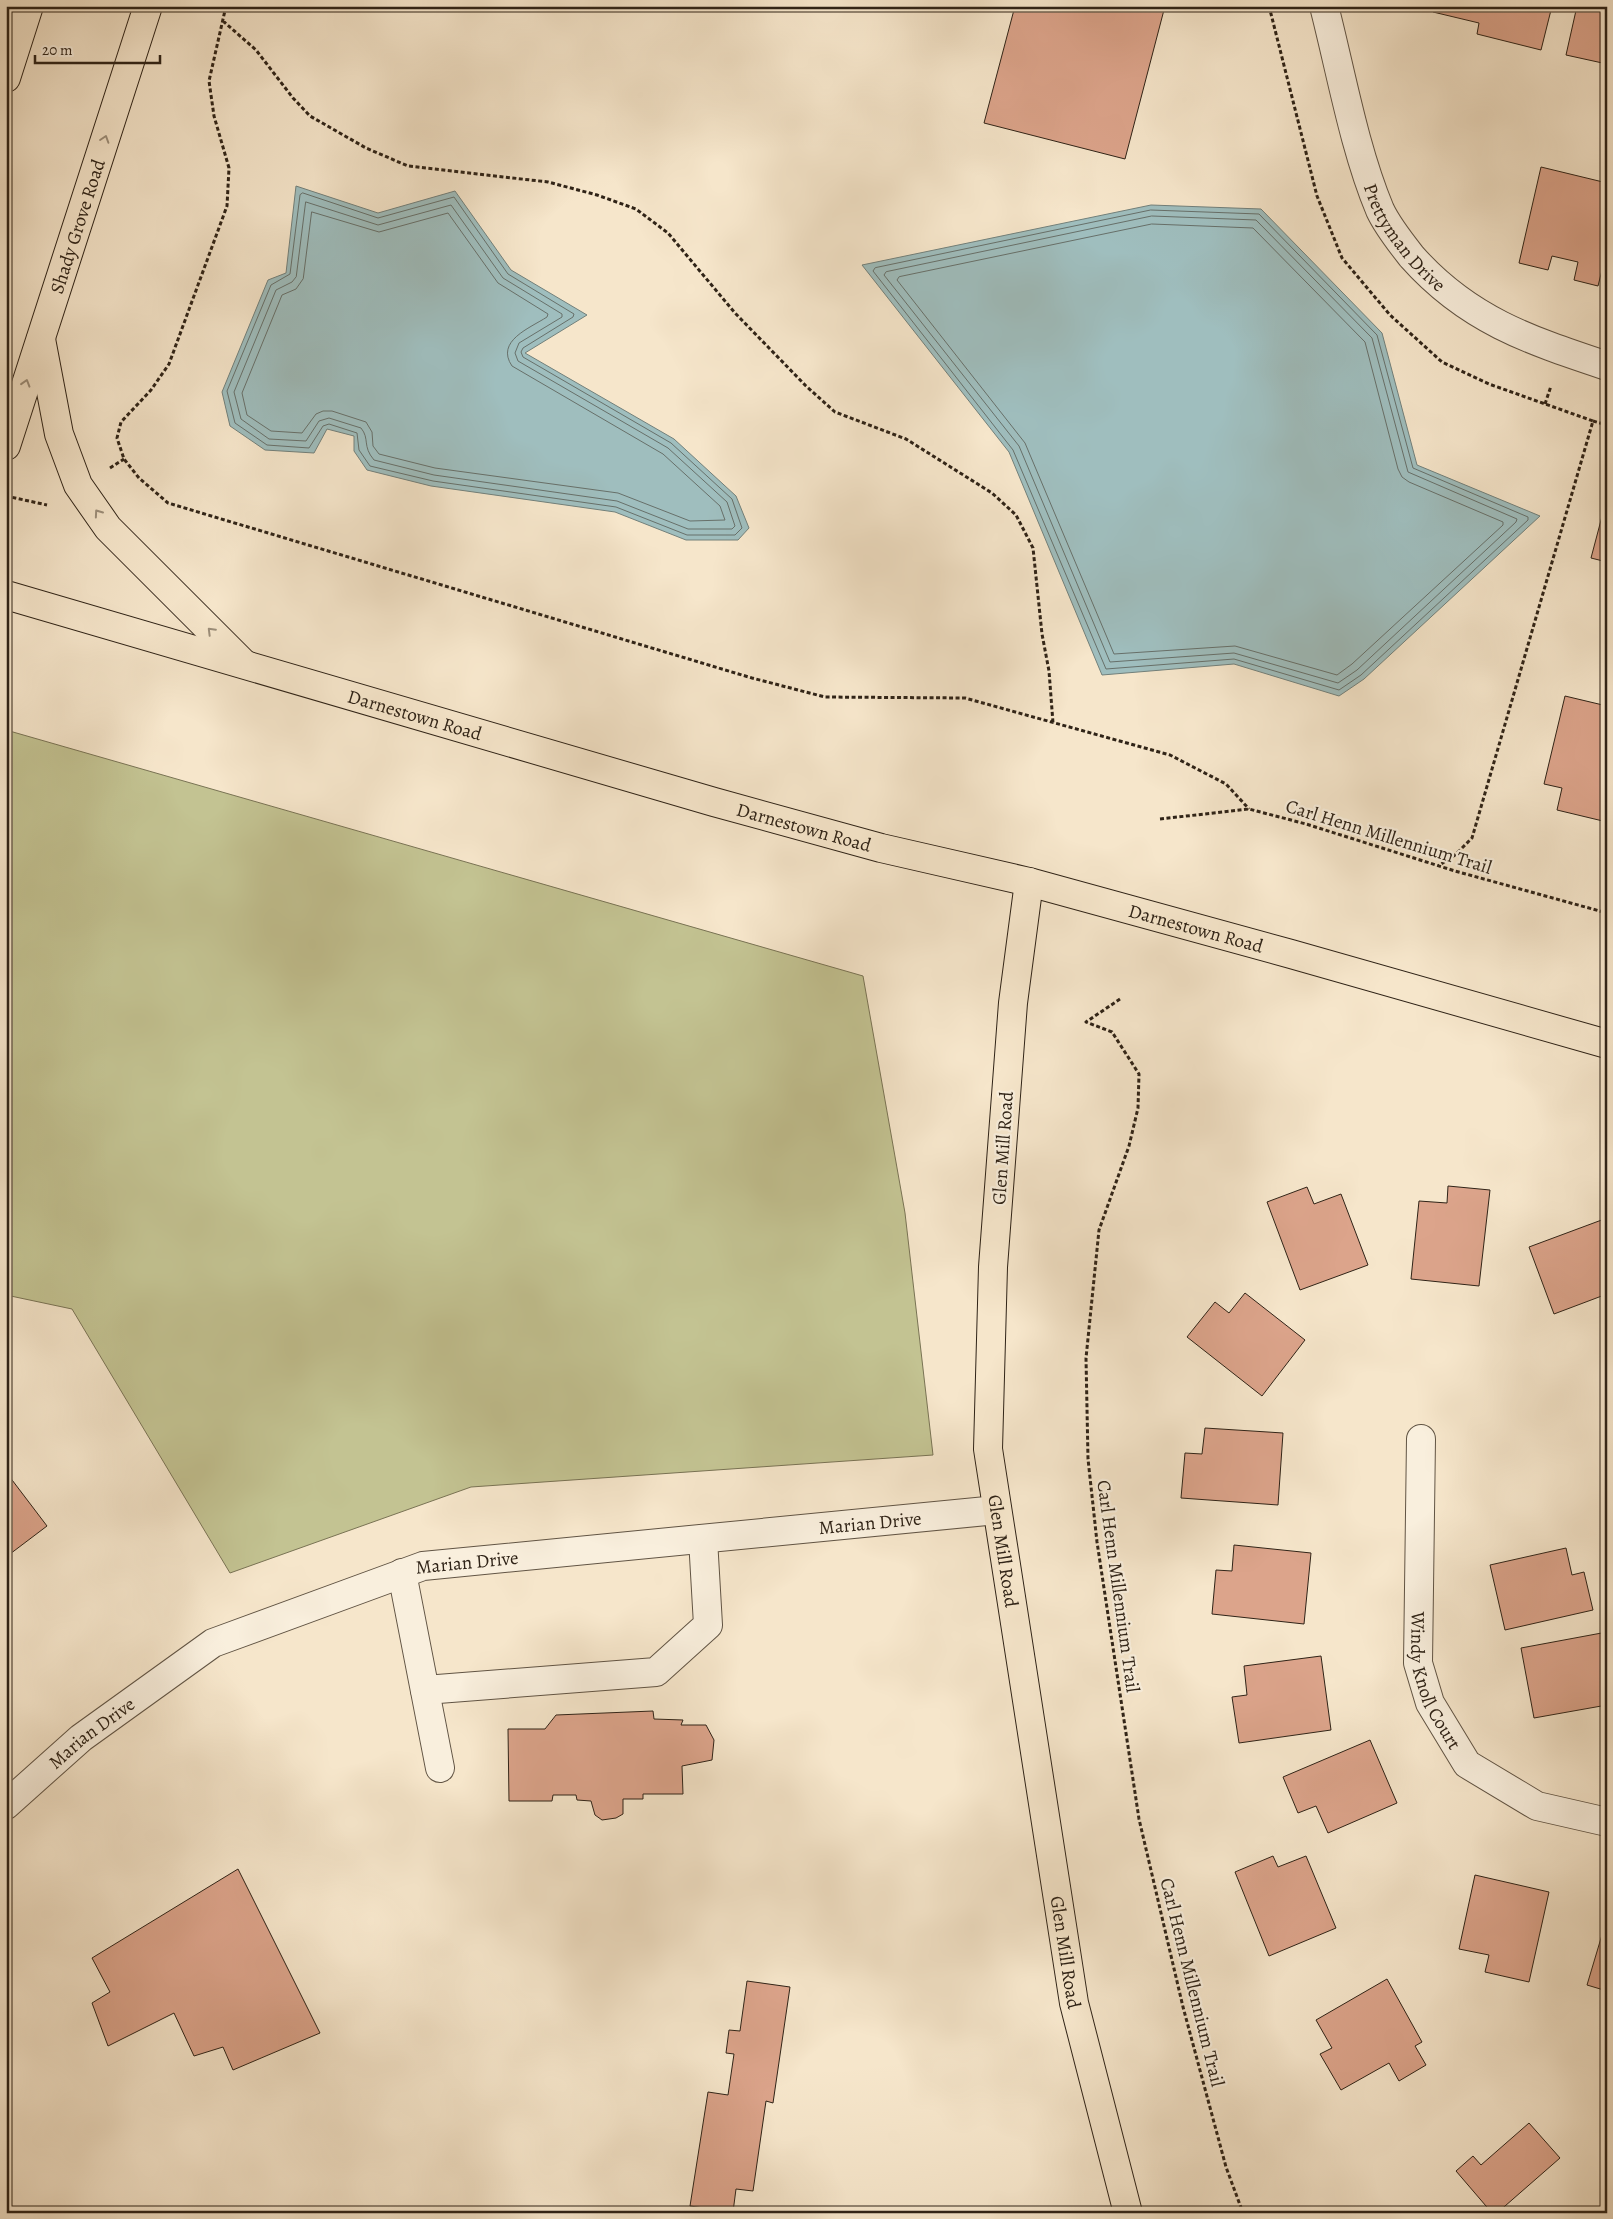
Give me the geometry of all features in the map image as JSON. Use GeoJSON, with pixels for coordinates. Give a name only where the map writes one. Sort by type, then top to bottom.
{"type":"FeatureCollection","features":[{"type":"Feature","properties":{"kind":"main road"},"geometry":{"type":"LineString","coordinates":[[6,78],[29,6]]}},
{"type":"Feature","properties":{"kind":"main road","name":"Shady Grove Road"},"geometry":{"type":"LineString","coordinates":[[6,446],[148,6]]}},
{"type":"Feature","properties":{"kind":"main road"},"geometry":{"type":"LineString","coordinates":[[41,335],[59,434],[78,485],[108,528],[245,665]]}},
{"type":"Feature","properties":{"kind":"main road","name":"Darnestown Road"},"geometry":{"type":"LineString","coordinates":[[6,595],[714,802],[881,848],[1029,882],[1607,1044]]}},
{"type":"Feature","properties":{"kind":"main road","name":"Glen Mill Road"},"geometry":{"type":"LineString","coordinates":[[1029,882],[1013,1003],[993,1267],[988,1449],[1074,2003],[1128,2213]]}},
{"type":"Feature","properties":{"kind":"street","name":"Prettyman Drive"},"geometry":{"type":"LineString","coordinates":[[1324,6],[1362,157],[1381,211],[1400,243],[1430,277],[1468,308],[1516,334],[1607,366]]}},
{"type":"Feature","properties":{"kind":"street","name":"Windy Knoll Court"},"geometry":{"type":"LineString","coordinates":[[1421,1439],[1418,1663],[1430,1703],[1467,1764],[1537,1806],[1607,1822]]}},
{"type":"Feature","properties":{"kind":"street","name":"Marian Drive"},"geometry":{"type":"LineString","coordinates":[[6,1805],[81,1738],[213,1643],[423,1566],[997,1510]]}},
{"type":"Feature","properties":{"kind":"street"},"geometry":{"type":"LineString","coordinates":[[425,1690],[656,1672],[708,1625],[703,1538]]}},
{"type":"Feature","properties":{"kind":"street"},"geometry":{"type":"LineString","coordinates":[[402,1573],[440,1768]]}},
{"type":"Feature","properties":{"kind":"path"},"geometry":{"type":"LineString","coordinates":[[226,6],[209,81],[214,116],[229,168],[227,206],[169,364],[151,390],[121,422],[117,438],[124,459],[139,478],[168,503],[752,678],[824,697],[964,698],[1170,755],[1226,784],[1250,809]]}},
{"type":"Feature","properties":{"kind":"path"},"geometry":{"type":"LineString","coordinates":[[1269,6],[1316,196],[1342,258],[1390,315],[1442,362],[1489,384],[1607,425]]}},
{"type":"Feature","properties":{"kind":"path"},"geometry":{"type":"LineString","coordinates":[[223,21],[256,50],[292,98],[310,116],[366,148],[408,166],[548,182],[598,195],[636,209],[668,233],[735,313],[806,386],[835,412],[906,439],[992,493],[1016,515],[1033,548],[1042,634],[1049,671],[1053,723]]}},
{"type":"Feature","properties":{"kind":"path"},"geometry":{"type":"LineString","coordinates":[[1438,866],[1456,855],[1472,838],[1593,421]]}},
{"type":"Feature","properties":{"kind":"path","name":"Carl Henn Millennium Trail"},"geometry":{"type":"LineString","coordinates":[[1160,819],[1250,809],[1306,824],[1438,866],[1607,913]]}},
{"type":"Feature","properties":{"kind":"path","name":"Carl Henn Millennium Trail"},"geometry":{"type":"LineString","coordinates":[[1120,999],[1086,1022],[1112,1032],[1139,1074],[1138,1108],[1129,1146],[1099,1230],[1086,1358],[1089,1469],[1109,1628],[1139,1819],[1183,2007],[1226,2167],[1243,2213]]}},
{"type":"Feature","properties":{"kind":"green space"},"geometry":{"type":"Polygon","coordinates":[[[6,730],[863,976],[905,1213],[933,1455],[471,1487],[230,1573],[72,1309],[6,1295],[6,730]]]}},
{"type":"Feature","properties":{"kind":"water"},"geometry":{"type":"Polygon","coordinates":[[[296,186],[378,213],[455,191],[511,270],[587,315],[525,353],[674,439],[736,496],[749,528],[738,540],[686,540],[615,512],[431,486],[367,470],[354,451],[354,436],[327,429],[314,453],[265,450],[230,426],[222,392],[268,280],[286,273],[296,186]]]}},
{"type":"Feature","properties":{"kind":"water"},"geometry":{"type":"Polygon","coordinates":[[[1151,205],[1261,209],[1382,333],[1417,465],[1540,516],[1364,679],[1339,696],[1234,664],[1102,675],[1009,452],[862,265],[1151,205]]]}},
{"type":"Feature","properties":{"kind":"building"},"geometry":{"type":"Polygon","coordinates":[[[1015,6],[1165,6],[1125,159],[984,123],[1015,6]]]}},
{"type":"Feature","properties":{"kind":"building"},"geometry":{"type":"Polygon","coordinates":[[[1435,6],[1552,6],[1541,50],[1477,34],[1479,23],[1433,12],[1435,6]]]}},
{"type":"Feature","properties":{"kind":"building"},"geometry":{"type":"Polygon","coordinates":[[[1577,6],[1607,6],[1607,64],[1566,55],[1577,6]]]}},
{"type":"Feature","properties":{"kind":"building"},"geometry":{"type":"Polygon","coordinates":[[[1541,167],[1603,182],[1605,169],[1607,169],[1607,271],[1602,270],[1598,286],[1574,280],[1578,262],[1552,256],[1548,270],[1519,263],[1541,167]]]}},
{"type":"Feature","properties":{"kind":"building"},"geometry":{"type":"Polygon","coordinates":[[[1605,505],[1607,505],[1607,562],[1591,558],[1605,505]]]}},
{"type":"Feature","properties":{"kind":"building"},"geometry":{"type":"Polygon","coordinates":[[[1565,696],[1607,706],[1607,822],[1557,810],[1562,788],[1544,784],[1565,696]]]}},
{"type":"Feature","properties":{"kind":"building"},"geometry":{"type":"Polygon","coordinates":[[[1448,1186],[1490,1190],[1479,1286],[1411,1279],[1419,1201],[1447,1203],[1448,1186]]]}},
{"type":"Feature","properties":{"kind":"building"},"geometry":{"type":"Polygon","coordinates":[[[1307,1187],[1314,1204],[1341,1194],[1368,1265],[1300,1290],[1267,1202],[1307,1187]]]}},
{"type":"Feature","properties":{"kind":"building"},"geometry":{"type":"Polygon","coordinates":[[[1607,1218],[1607,1294],[1554,1314],[1529,1247],[1607,1218]]]}},
{"type":"Feature","properties":{"kind":"building"},"geometry":{"type":"Polygon","coordinates":[[[1245,1293],[1305,1340],[1262,1396],[1187,1337],[1215,1302],[1229,1313],[1245,1293]]]}},
{"type":"Feature","properties":{"kind":"building"},"geometry":{"type":"Polygon","coordinates":[[[1205,1428],[1283,1433],[1278,1505],[1181,1498],[1185,1453],[1202,1454],[1205,1428]]]}},
{"type":"Feature","properties":{"kind":"building"},"geometry":{"type":"Polygon","coordinates":[[[6,1472],[47,1526],[6,1557],[6,1472]]]}},
{"type":"Feature","properties":{"kind":"building"},"geometry":{"type":"Polygon","coordinates":[[[1234,1545],[1311,1553],[1304,1624],[1212,1614],[1216,1570],[1232,1571],[1234,1545]]]}},
{"type":"Feature","properties":{"kind":"building"},"geometry":{"type":"Polygon","coordinates":[[[1566,1548],[1572,1575],[1584,1572],[1593,1610],[1505,1630],[1490,1565],[1566,1548]]]}},
{"type":"Feature","properties":{"kind":"building"},"geometry":{"type":"Polygon","coordinates":[[[1607,1632],[1607,1705],[1534,1718],[1521,1648],[1607,1632]]]}},
{"type":"Feature","properties":{"kind":"building"},"geometry":{"type":"Polygon","coordinates":[[[1321,1656],[1331,1730],[1239,1743],[1232,1697],[1247,1695],[1244,1666],[1321,1656]]]}},
{"type":"Feature","properties":{"kind":"building"},"geometry":{"type":"Polygon","coordinates":[[[653,1711],[654,1719],[683,1720],[681,1725],[706,1725],[714,1740],[712,1760],[682,1766],[683,1794],[643,1794],[643,1799],[623,1799],[623,1814],[616,1818],[602,1820],[595,1815],[591,1801],[577,1800],[576,1795],[553,1795],[552,1801],[509,1801],[508,1729],[545,1729],[556,1715],[653,1711]]]}},
{"type":"Feature","properties":{"kind":"building"},"geometry":{"type":"Polygon","coordinates":[[[1370,1740],[1397,1803],[1328,1833],[1316,1806],[1298,1813],[1283,1777],[1370,1740]]]}},
{"type":"Feature","properties":{"kind":"building"},"geometry":{"type":"Polygon","coordinates":[[[1273,1856],[1278,1867],[1306,1856],[1336,1928],[1269,1956],[1235,1872],[1273,1856]]]}},
{"type":"Feature","properties":{"kind":"building"},"geometry":{"type":"Polygon","coordinates":[[[238,1869],[320,2033],[233,2070],[223,2047],[194,2056],[174,2013],[108,2046],[92,2003],[110,1992],[92,1958],[238,1869]]]}},
{"type":"Feature","properties":{"kind":"building"},"geometry":{"type":"Polygon","coordinates":[[[1475,1875],[1549,1892],[1529,1982],[1485,1972],[1489,1955],[1459,1949],[1475,1875]]]}},
{"type":"Feature","properties":{"kind":"building"},"geometry":{"type":"Polygon","coordinates":[[[1607,1918],[1607,1991],[1587,1985],[1607,1918]]]}},
{"type":"Feature","properties":{"kind":"building"},"geometry":{"type":"Polygon","coordinates":[[[1387,1979],[1422,2042],[1415,2046],[1426,2065],[1399,2081],[1389,2063],[1341,2090],[1320,2054],[1332,2048],[1316,2020],[1387,1979]]]}},
{"type":"Feature","properties":{"kind":"building"},"geometry":{"type":"Polygon","coordinates":[[[747,1981],[790,1987],[773,2103],[766,2101],[753,2191],[736,2189],[733,2212],[690,2206],[708,2092],[728,2095],[734,2054],[726,2053],[729,2030],[740,2031],[747,1981]]]}},
{"type":"Feature","properties":{"kind":"building"},"geometry":{"type":"Polygon","coordinates":[[[1529,2123],[1560,2158],[1497,2213],[1492,2213],[1456,2171],[1473,2156],[1481,2165],[1529,2123]]]}}]}
